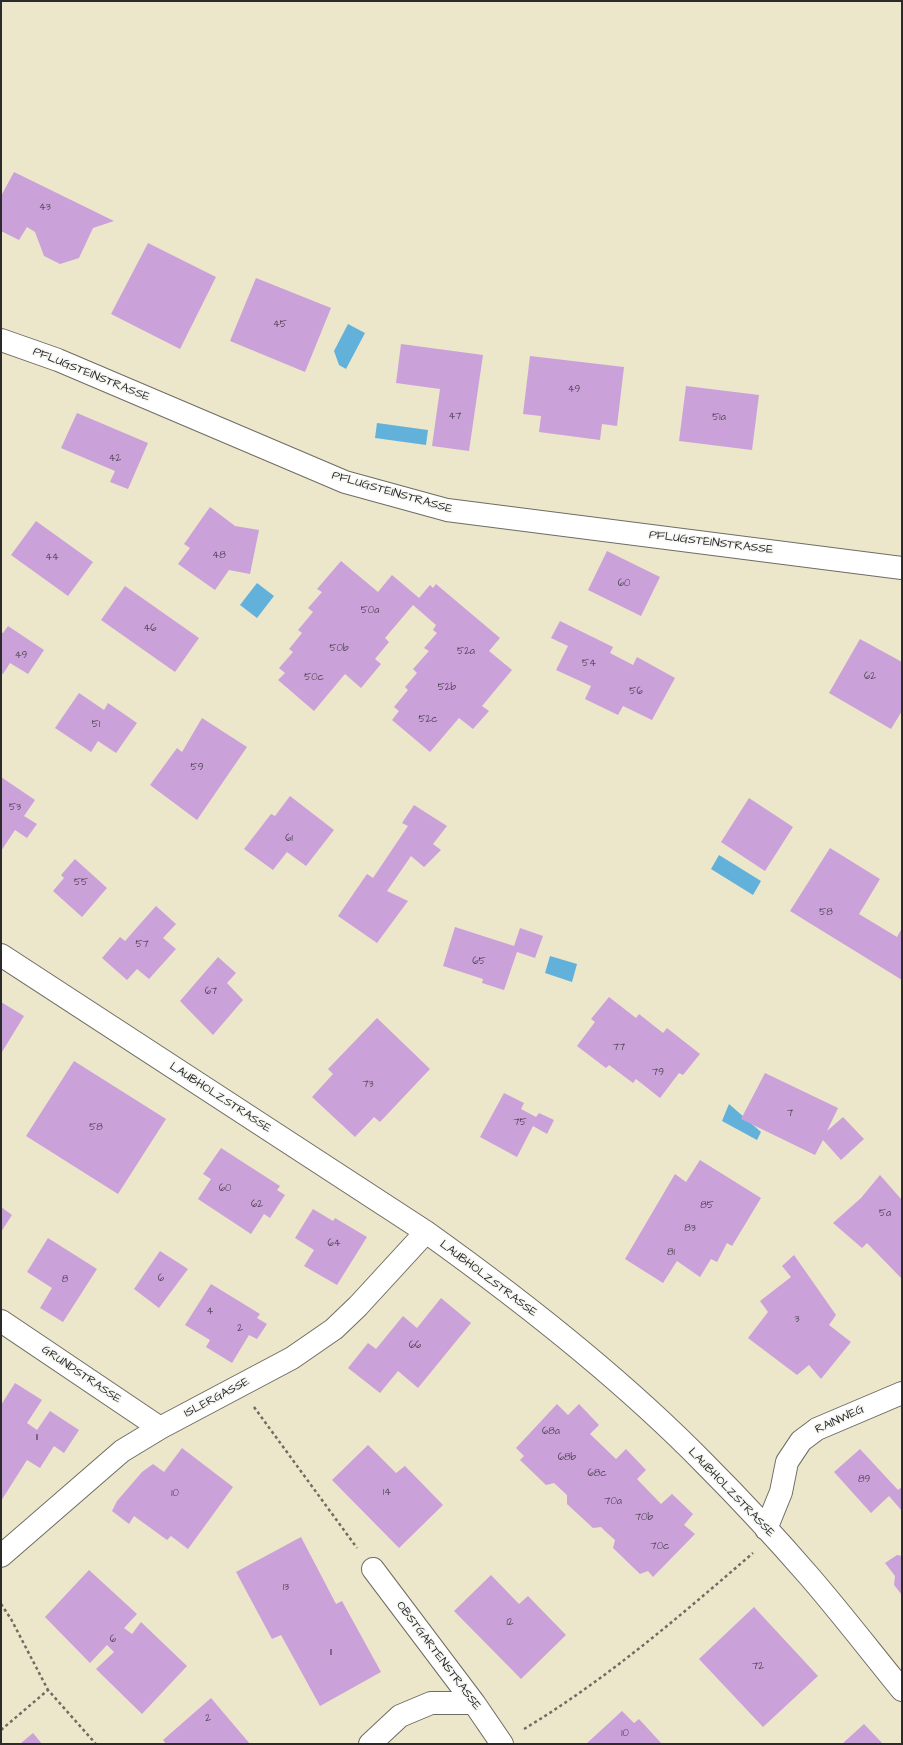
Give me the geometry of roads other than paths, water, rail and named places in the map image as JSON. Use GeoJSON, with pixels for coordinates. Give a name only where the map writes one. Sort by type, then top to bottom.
{"type":"FeatureCollection","features":[{"type":"Feature","properties":{"kind":"street","name":"PFLUGSTEINSTRASSE"},"geometry":{"type":"LineString","coordinates":[[1,340],[58,360],[345,482],[447,510],[902,568]]}},
{"type":"Feature","properties":{"kind":"street","name":"LAUBHOLZSTRASSE"},"geometry":{"type":"LineString","coordinates":[[1,955],[426,1232],[511,1295],[629,1392],[705,1463],[809,1576],[902,1690]]}},
{"type":"Feature","properties":{"kind":"street","name":"ISLERGASSE"},"geometry":{"type":"LineString","coordinates":[[1,1556],[122,1451],[160,1428],[292,1358],[334,1329],[358,1306],[426,1232]]}},
{"type":"Feature","properties":{"kind":"street","name":"GRUNDSTRASSE"},"geometry":{"type":"LineString","coordinates":[[1,1322],[160,1428]]}},
{"type":"Feature","properties":{"kind":"street","name":"RAINWEG"},"geometry":{"type":"LineString","coordinates":[[766,1529],[780,1492],[787,1462],[801,1441],[817,1429],[902,1393]]}},
{"type":"Feature","properties":{"kind":"street","name":"OBSTGARTENSTRASSE"},"geometry":{"type":"LineString","coordinates":[[373,1569],[474,1703],[502,1743]]}},
{"type":"Feature","properties":{"kind":"street"},"geometry":{"type":"LineString","coordinates":[[370,1744],[400,1716],[431,1702],[474,1703]]}},
{"type":"Feature","properties":{"kind":"water"},"geometry":{"type":"Polygon","coordinates":[[[348,324],[365,333],[346,369],[339,365],[334,351],[348,324]]]}},
{"type":"Feature","properties":{"kind":"water"},"geometry":{"type":"Polygon","coordinates":[[[377,423],[428,430],[426,445],[375,438],[377,423]]]}},
{"type":"Feature","properties":{"kind":"water"},"geometry":{"type":"Polygon","coordinates":[[[257,583],[274,596],[257,618],[240,605],[257,583]]]}},
{"type":"Feature","properties":{"kind":"water"},"geometry":{"type":"Polygon","coordinates":[[[719,855],[761,881],[753,895],[711,869],[719,855]]]}},
{"type":"Feature","properties":{"kind":"water"},"geometry":{"type":"Polygon","coordinates":[[[550,956],[577,964],[572,982],[545,973],[550,956]]]}},
{"type":"Feature","properties":{"kind":"water"},"geometry":{"type":"Polygon","coordinates":[[[729,1104],[761,1132],[757,1140],[722,1121],[729,1104]]]}}]}
